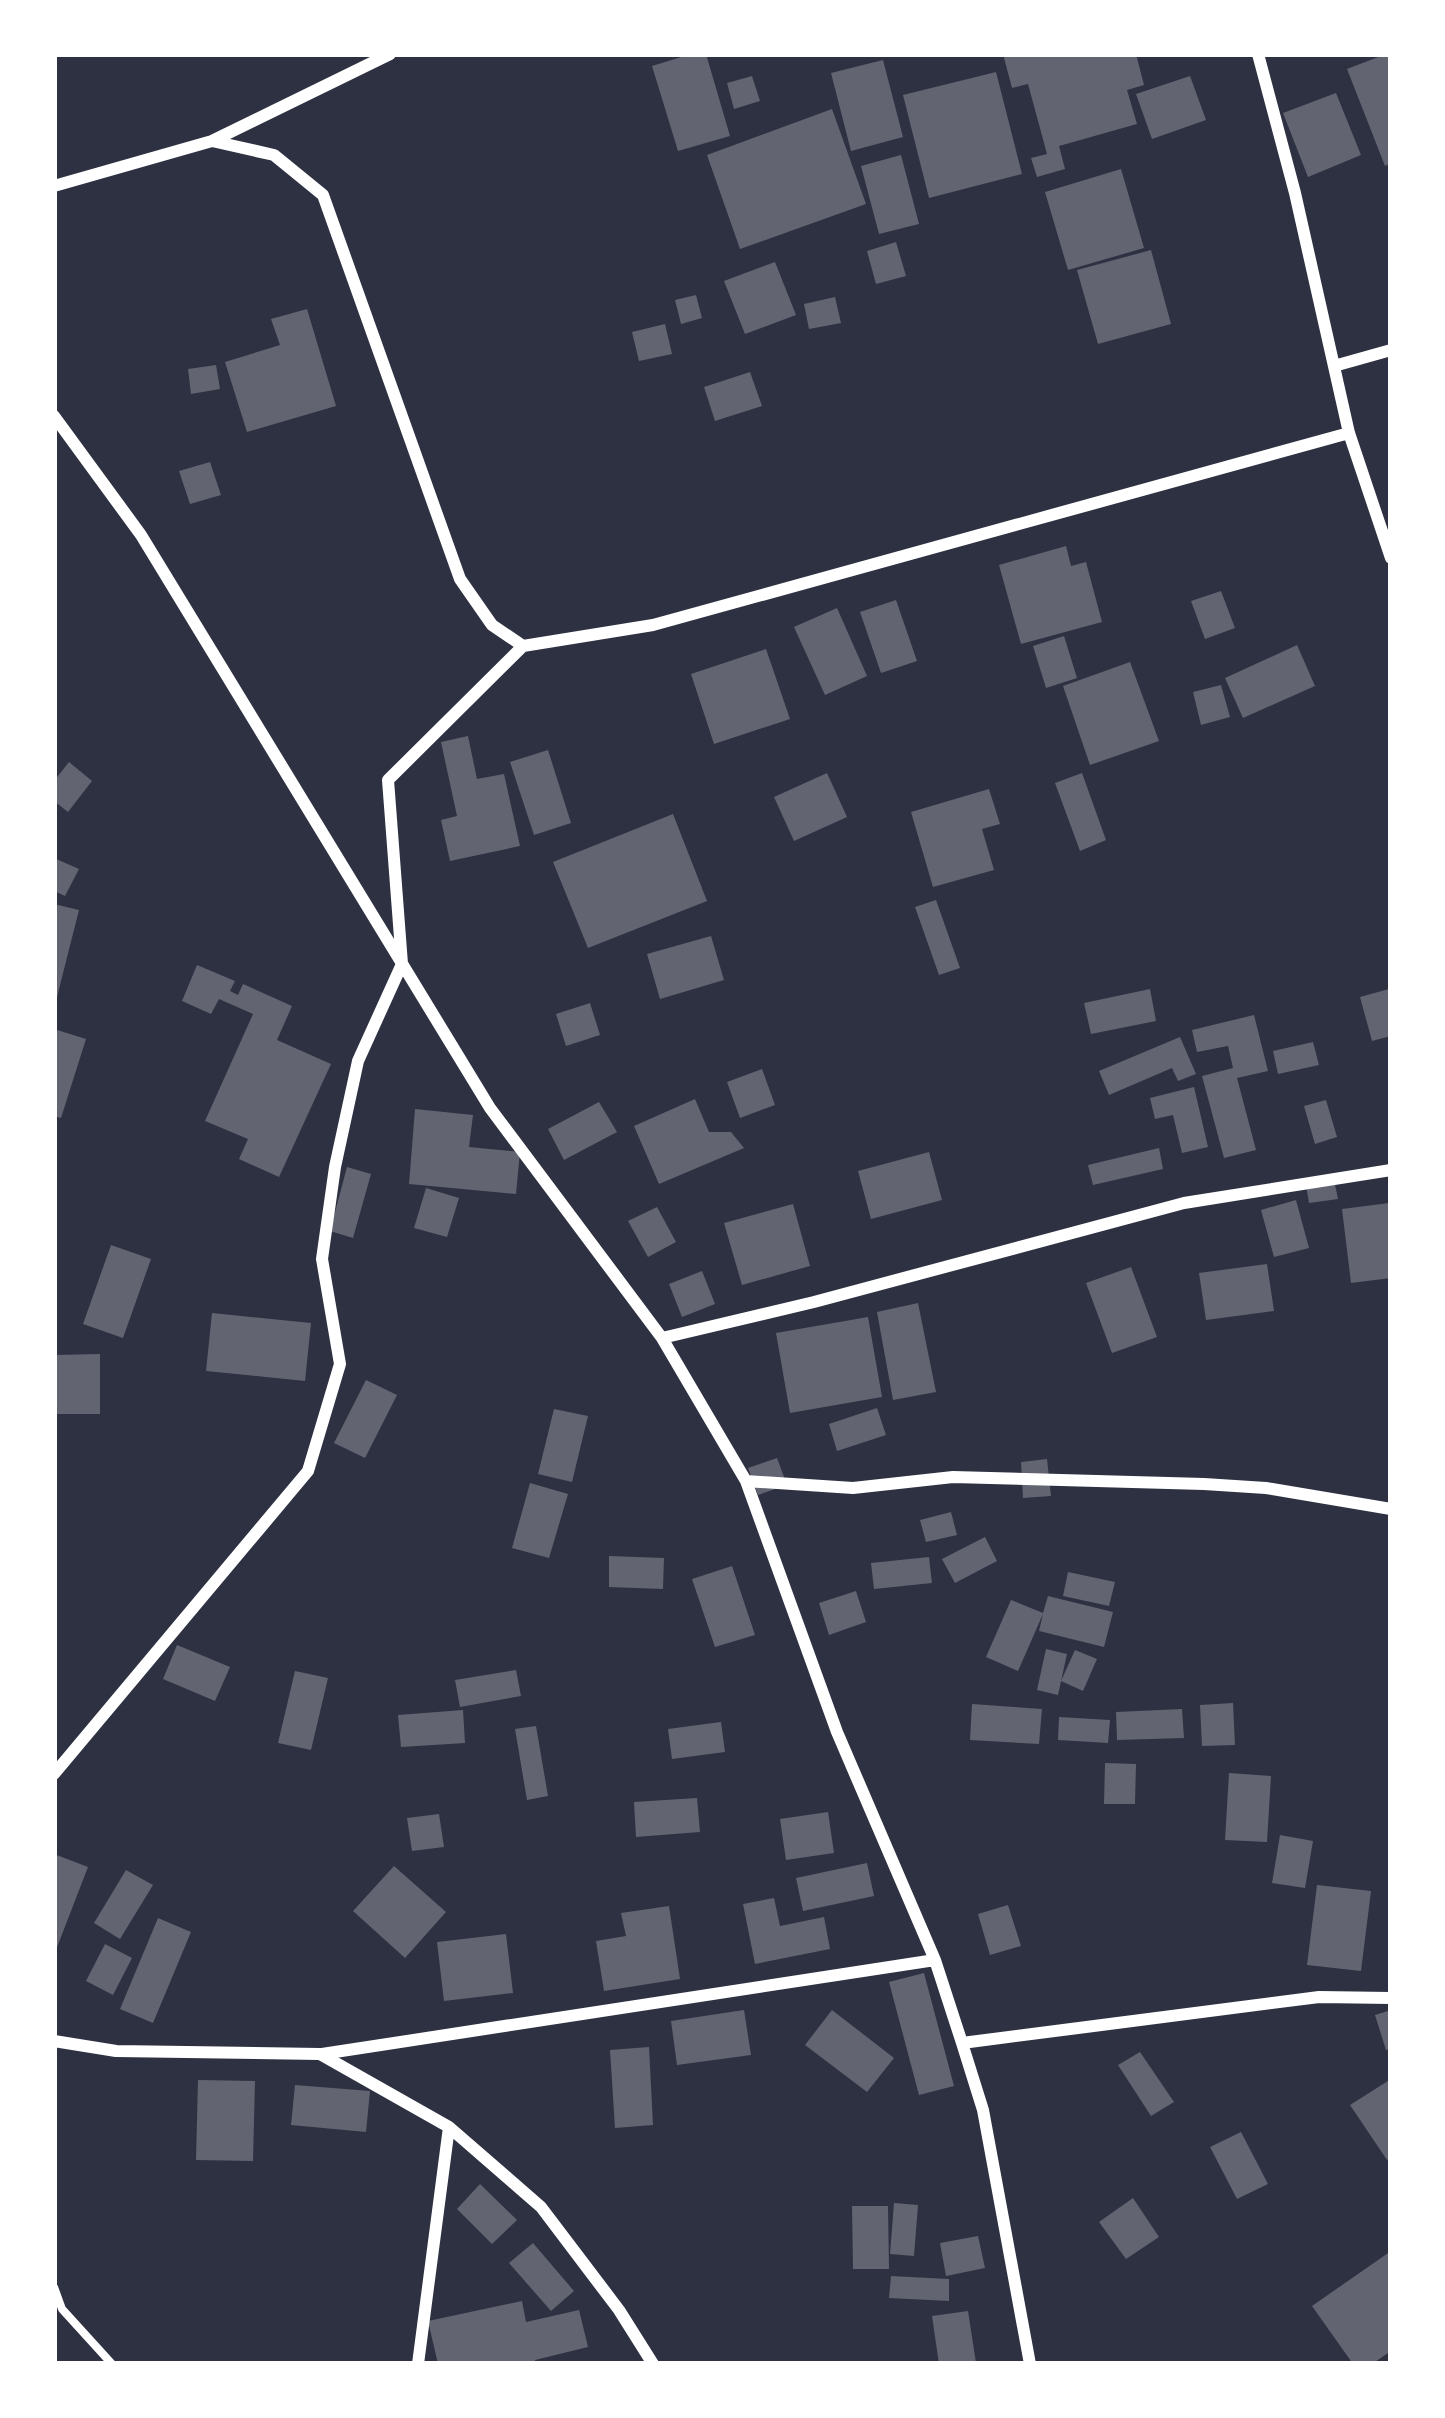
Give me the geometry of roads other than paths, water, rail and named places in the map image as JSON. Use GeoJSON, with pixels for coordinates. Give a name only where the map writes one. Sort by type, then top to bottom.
{"type":"FeatureCollection","features":[{"type":"Feature","properties":{"kind":"street"},"geometry":{"type":"LineString","coordinates":[[54,186],[212,141],[390,54]]}},
{"type":"Feature","properties":{"kind":"street"},"geometry":{"type":"LineString","coordinates":[[1258,54],[1295,193],[1348,433],[1391,558]]}},
{"type":"Feature","properties":{"kind":"street"},"geometry":{"type":"LineString","coordinates":[[212,141],[274,155],[323,195],[460,578],[492,625],[523,646]]}},
{"type":"Feature","properties":{"kind":"street"},"geometry":{"type":"LineString","coordinates":[[1334,366],[1391,350]]}},
{"type":"Feature","properties":{"kind":"street"},"geometry":{"type":"LineString","coordinates":[[54,416],[141,535],[490,1108],[662,1339],[746,1481],[837,1732],[935,1960],[962,2043],[983,2110],[1030,2364]]}},
{"type":"Feature","properties":{"kind":"street"},"geometry":{"type":"LineString","coordinates":[[54,1774],[308,1471],[340,1364],[322,1258],[335,1167],[358,1061],[402,964],[388,780],[523,646],[653,625],[1348,433]]}},
{"type":"Feature","properties":{"kind":"street"},"geometry":{"type":"LineString","coordinates":[[662,1339],[1184,1203],[1391,1170]]}},
{"type":"Feature","properties":{"kind":"street"},"geometry":{"type":"LineString","coordinates":[[746,1481],[853,1488],[953,1477],[1204,1484],[1266,1488],[1391,1509]]}},
{"type":"Feature","properties":{"kind":"street"},"geometry":{"type":"LineString","coordinates":[[54,2041],[116,2051],[320,2054],[935,1960]]}},
{"type":"Feature","properties":{"kind":"street"},"geometry":{"type":"LineString","coordinates":[[962,2043],[1319,1997],[1391,1998]]}},
{"type":"Feature","properties":{"kind":"street"},"geometry":{"type":"LineString","coordinates":[[320,2054],[449,2127],[541,2207],[619,2310],[652,2364]]}},
{"type":"Feature","properties":{"kind":"street"},"geometry":{"type":"LineString","coordinates":[[418,2364],[449,2127]]}}]}
